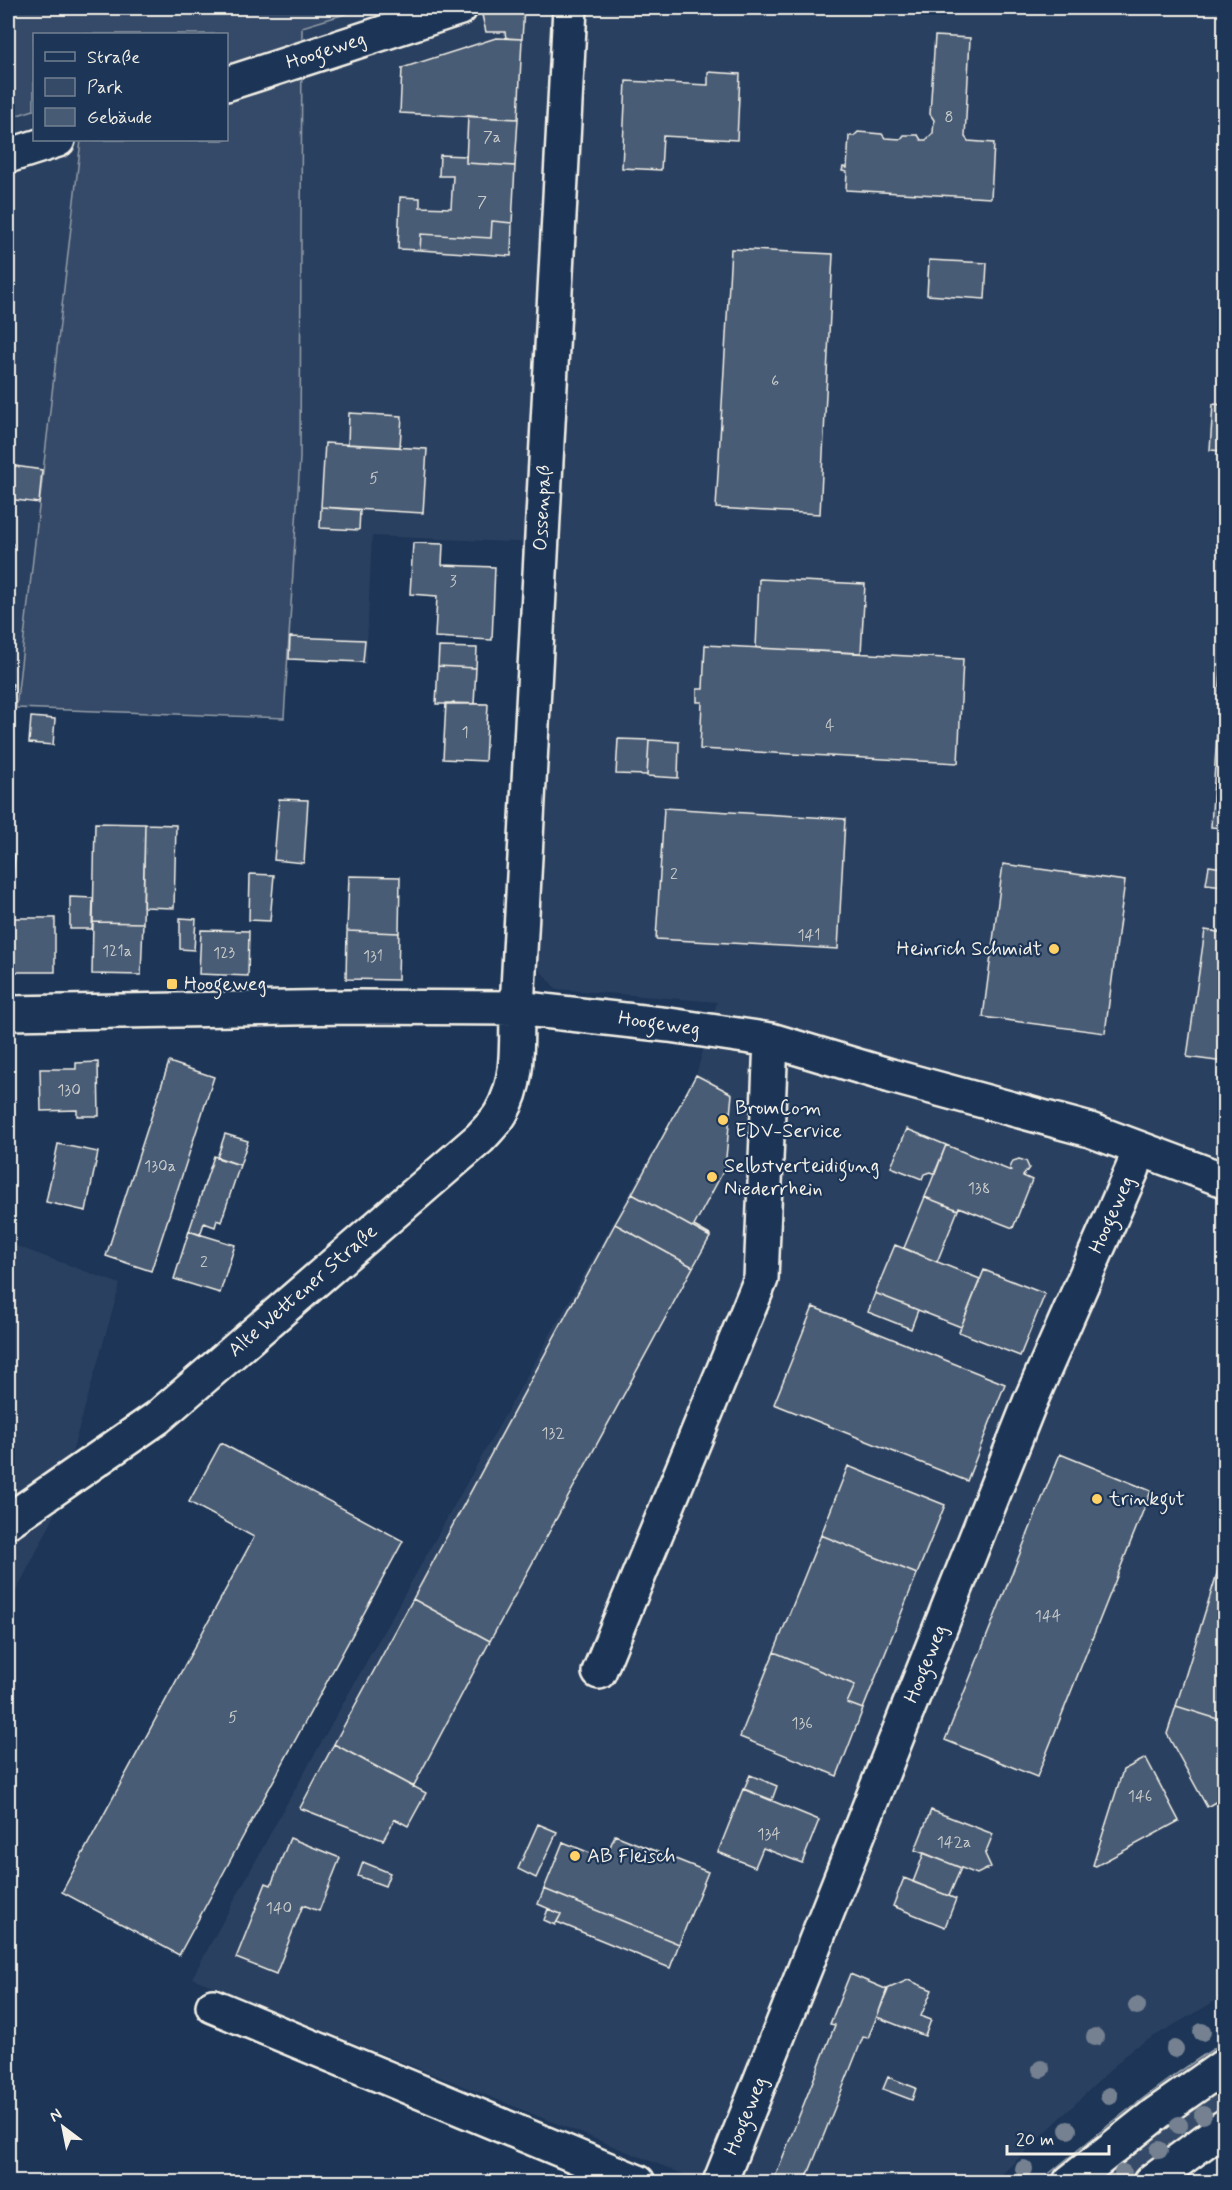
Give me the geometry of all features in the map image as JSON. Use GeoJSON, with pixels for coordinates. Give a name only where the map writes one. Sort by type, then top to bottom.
{"type":"FeatureCollection","features":[{"type":"Feature","properties":{"kind":"street","name":"Hoogeweg"},"geometry":{"type":"LineString","coordinates":[[228,83],[459,8]]}},
{"type":"Feature","properties":{"kind":"street","name":"Ossenpaß"},"geometry":{"type":"LineString","coordinates":[[517,1008],[570,8]]}},
{"type":"Feature","properties":{"kind":"street"},"geometry":{"type":"LineString","coordinates":[[8,156],[55,141]]}},
{"type":"Feature","properties":{"kind":"street","name":"Hoogeweg"},"geometry":{"type":"LineString","coordinates":[[8,1013],[350,1007],[517,1008],[669,1025],[771,1040],[891,1076],[1090,1130],[1224,1180]]}},
{"type":"Feature","properties":{"kind":"street","name":"Alte Wettener Straße"},"geometry":{"type":"LineString","coordinates":[[8,1521],[157,1418],[480,1137],[500,1114],[513,1089],[516,1068],[517,1008]]}},
{"type":"Feature","properties":{"kind":"street"},"geometry":{"type":"LineString","coordinates":[[598,1672],[761,1279],[771,1040]]}},
{"type":"Feature","properties":{"kind":"street","name":"Hoogeweg"},"geometry":{"type":"LineString","coordinates":[[720,2182],[1025,1414],[1133,1168],[1138,1148]]}},
{"type":"Feature","properties":{"kind":"street"},"geometry":{"type":"LineString","coordinates":[[213,2006],[638,2182]]}},
{"type":"Feature","properties":{"kind":"street"},"geometry":{"type":"LineString","coordinates":[[1070,2182],[1157,2113],[1224,2066]]}},
{"type":"Feature","properties":{"kind":"street"},"geometry":{"type":"LineString","coordinates":[[1150,2182],[1224,2127]]}},
{"type":"Feature","properties":{"kind":"shaded area"},"geometry":{"type":"Polygon","coordinates":[[[365,8],[1224,8],[1224,1996],[1132,2049],[994,2182],[696,2182],[693,2178],[192,1978],[281,1814],[696,1075],[717,1002],[556,989],[538,968],[561,544],[372,536],[366,664],[288,660],[300,458],[302,27],[365,8]]]}},
{"type":"Feature","properties":{"kind":"shaded area"},"geometry":{"type":"Polygon","coordinates":[[[33,110],[33,141],[81,141],[8,780],[8,118],[33,110]]]}},
{"type":"Feature","properties":{"kind":"shaded area"},"geometry":{"type":"Polygon","coordinates":[[[8,1243],[120,1284],[53,1519],[8,1607],[8,1243]]]}},
{"type":"Feature","properties":{"kind":"green space"},"geometry":{"type":"Polygon","coordinates":[[[8,8],[365,8],[302,27],[300,458],[284,718],[16,708],[81,141],[228,141],[228,33],[33,33],[33,110],[8,118],[8,8]]]}},
{"type":"Feature","properties":{"kind":"green space"},"geometry":{"type":"Polygon","coordinates":[[[1224,2042],[1224,2053],[1094,2148],[1053,2182],[1039,2182],[1152,2091],[1224,2042]]]}},
{"type":"Feature","properties":{"kind":"green space"},"geometry":{"type":"Polygon","coordinates":[[[1224,2080],[1224,2115],[1135,2182],[1088,2182],[1224,2080]]]}},
{"type":"Feature","properties":{"kind":"building"},"geometry":{"type":"Polygon","coordinates":[[[504,8],[524,8],[522,39],[506,38],[505,32],[486,32],[482,15],[504,8]]]}},
{"type":"Feature","properties":{"kind":"building"},"geometry":{"type":"Polygon","coordinates":[[[935,36],[970,38],[965,137],[968,141],[994,143],[991,198],[846,190],[847,172],[842,171],[843,167],[847,168],[849,136],[854,136],[858,132],[882,134],[885,138],[901,139],[904,135],[918,135],[921,140],[926,140],[933,133],[934,120],[930,114],[935,36]]]}},
{"type":"Feature","properties":{"kind":"building"},"geometry":{"type":"Polygon","coordinates":[[[496,38],[522,39],[518,119],[400,113],[402,68],[496,38]]]}},
{"type":"Feature","properties":{"kind":"building"},"geometry":{"type":"Polygon","coordinates":[[[708,72],[740,74],[737,140],[663,136],[661,170],[622,168],[626,81],[708,85],[708,72]]]}},
{"type":"Feature","properties":{"kind":"building"},"geometry":{"type":"Polygon","coordinates":[[[468,116],[518,119],[515,166],[466,163],[468,116]]]}},
{"type":"Feature","properties":{"kind":"building"},"geometry":{"type":"Polygon","coordinates":[[[440,155],[466,156],[466,163],[515,166],[512,223],[492,221],[491,238],[421,234],[420,250],[398,249],[400,197],[420,198],[420,207],[451,208],[453,176],[439,176],[440,155]]]}},
{"type":"Feature","properties":{"kind":"building"},"geometry":{"type":"Polygon","coordinates":[[[492,221],[512,223],[511,256],[420,250],[421,234],[491,238],[492,221]]]}},
{"type":"Feature","properties":{"kind":"building"},"geometry":{"type":"Polygon","coordinates":[[[731,249],[833,254],[820,514],[716,508],[731,249]]]}},
{"type":"Feature","properties":{"kind":"building"},"geometry":{"type":"Polygon","coordinates":[[[929,260],[987,263],[985,299],[927,295],[929,260]]]}},
{"type":"Feature","properties":{"kind":"building"},"geometry":{"type":"Polygon","coordinates":[[[1213,404],[1224,405],[1224,451],[1210,450],[1213,404]]]}},
{"type":"Feature","properties":{"kind":"building"},"geometry":{"type":"Polygon","coordinates":[[[349,413],[402,416],[400,447],[348,444],[349,413]]]}},
{"type":"Feature","properties":{"kind":"building"},"geometry":{"type":"Polygon","coordinates":[[[325,443],[427,449],[423,513],[321,507],[325,443]]]}},
{"type":"Feature","properties":{"kind":"building"},"geometry":{"type":"Polygon","coordinates":[[[8,465],[42,470],[39,503],[8,499],[8,465]]]}},
{"type":"Feature","properties":{"kind":"building"},"geometry":{"type":"Polygon","coordinates":[[[321,507],[360,510],[359,530],[320,528],[321,507]]]}},
{"type":"Feature","properties":{"kind":"building"},"geometry":{"type":"Polygon","coordinates":[[[8,543],[13,544],[8,589],[8,543]]]}},
{"type":"Feature","properties":{"kind":"building"},"geometry":{"type":"Polygon","coordinates":[[[413,543],[443,544],[442,565],[495,567],[492,640],[435,637],[437,596],[410,594],[413,543]]]}},
{"type":"Feature","properties":{"kind":"building"},"geometry":{"type":"Polygon","coordinates":[[[759,579],[865,584],[861,653],[756,648],[759,579]]]}},
{"type":"Feature","properties":{"kind":"building"},"geometry":{"type":"Polygon","coordinates":[[[1224,623],[1224,828],[1211,827],[1224,623]]]}},
{"type":"Feature","properties":{"kind":"building"},"geometry":{"type":"Polygon","coordinates":[[[290,637],[365,640],[363,662],[289,659],[290,637]]]}},
{"type":"Feature","properties":{"kind":"building"},"geometry":{"type":"Polygon","coordinates":[[[705,645],[963,659],[958,763],[700,749],[702,702],[697,702],[697,689],[703,689],[705,645]]]}},
{"type":"Feature","properties":{"kind":"building"},"geometry":{"type":"Polygon","coordinates":[[[439,647],[477,648],[476,668],[438,666],[439,647]]]}},
{"type":"Feature","properties":{"kind":"building"},"geometry":{"type":"Polygon","coordinates":[[[438,666],[476,668],[474,704],[436,704],[438,666]]]}},
{"type":"Feature","properties":{"kind":"building"},"geometry":{"type":"Polygon","coordinates":[[[8,683],[13,684],[8,734],[8,683]]]}},
{"type":"Feature","properties":{"kind":"building"},"geometry":{"type":"Polygon","coordinates":[[[446,703],[488,704],[485,761],[443,759],[446,703]]]}},
{"type":"Feature","properties":{"kind":"building"},"geometry":{"type":"Polygon","coordinates":[[[31,717],[55,719],[53,745],[29,743],[31,717]]]}},
{"type":"Feature","properties":{"kind":"building"},"geometry":{"type":"Polygon","coordinates":[[[618,739],[649,740],[647,775],[616,774],[618,739]]]}},
{"type":"Feature","properties":{"kind":"building"},"geometry":{"type":"Polygon","coordinates":[[[649,740],[679,742],[678,778],[647,776],[649,740]]]}},
{"type":"Feature","properties":{"kind":"building"},"geometry":{"type":"Polygon","coordinates":[[[279,799],[308,800],[304,863],[274,860],[279,799]]]}},
{"type":"Feature","properties":{"kind":"building"},"geometry":{"type":"Polygon","coordinates":[[[664,808],[845,819],[838,949],[656,939],[664,808]]]}},
{"type":"Feature","properties":{"kind":"building"},"geometry":{"type":"Polygon","coordinates":[[[95,823],[145,824],[143,923],[93,922],[95,823]]]}},
{"type":"Feature","properties":{"kind":"building"},"geometry":{"type":"Polygon","coordinates":[[[145,824],[176,825],[174,908],[143,907],[145,824]]]}},
{"type":"Feature","properties":{"kind":"building"},"geometry":{"type":"Polygon","coordinates":[[[8,855],[15,856],[11,892],[8,891],[8,855]]]}},
{"type":"Feature","properties":{"kind":"building","name":"Heinrich Schmidt"},"geometry":{"type":"Polygon","coordinates":[[[1003,864],[1125,881],[1105,1033],[983,1017],[1003,864]]]}},
{"type":"Feature","properties":{"kind":"building"},"geometry":{"type":"Polygon","coordinates":[[[1209,866],[1224,868],[1224,886],[1206,884],[1209,866]]]}},
{"type":"Feature","properties":{"kind":"building"},"geometry":{"type":"Polygon","coordinates":[[[250,874],[274,875],[270,921],[249,920],[250,874]]]}},
{"type":"Feature","properties":{"kind":"building"},"geometry":{"type":"Polygon","coordinates":[[[349,876],[400,877],[399,933],[347,931],[349,876]]]}},
{"type":"Feature","properties":{"kind":"building"},"geometry":{"type":"Polygon","coordinates":[[[70,897],[93,898],[92,929],[70,929],[70,897]]]}},
{"type":"Feature","properties":{"kind":"building"},"geometry":{"type":"Polygon","coordinates":[[[9,918],[55,918],[55,972],[8,972],[9,918]]]}},
{"type":"Feature","properties":{"kind":"building"},"geometry":{"type":"Polygon","coordinates":[[[180,918],[196,919],[194,950],[180,949],[180,918]]]}},
{"type":"Feature","properties":{"kind":"building"},"geometry":{"type":"Polygon","coordinates":[[[93,922],[143,923],[141,975],[92,974],[93,922]]]}},
{"type":"Feature","properties":{"kind":"building"},"geometry":{"type":"Polygon","coordinates":[[[201,930],[249,931],[248,976],[199,974],[201,930]]]}},
{"type":"Feature","properties":{"kind":"building"},"geometry":{"type":"Polygon","coordinates":[[[1205,930],[1224,933],[1224,1062],[1187,1057],[1205,930]]]}},
{"type":"Feature","properties":{"kind":"building"},"geometry":{"type":"Polygon","coordinates":[[[347,931],[399,933],[398,980],[346,979],[347,931]]]}},
{"type":"Feature","properties":{"kind":"building"},"geometry":{"type":"Polygon","coordinates":[[[98,1062],[99,1116],[77,1116],[77,1110],[41,1111],[40,1069],[76,1069],[76,1063],[98,1062]]]}},
{"type":"Feature","properties":{"kind":"building"},"geometry":{"type":"Polygon","coordinates":[[[169,1062],[214,1077],[151,1271],[106,1256],[169,1062]]]}},
{"type":"Feature","properties":{"kind":"building"},"geometry":{"type":"Polygon","coordinates":[[[696,1075],[732,1094],[725,1168],[694,1226],[710,1237],[632,1194],[696,1075]]]}},
{"type":"Feature","properties":{"kind":"building"},"geometry":{"type":"Polygon","coordinates":[[[907,1129],[946,1145],[935,1174],[930,1172],[924,1174],[922,1179],[891,1167],[907,1129]]]}},
{"type":"Feature","properties":{"kind":"building"},"geometry":{"type":"Polygon","coordinates":[[[225,1134],[248,1141],[240,1165],[217,1158],[225,1134]]]}},
{"type":"Feature","properties":{"kind":"building"},"geometry":{"type":"Polygon","coordinates":[[[58,1144],[98,1152],[86,1211],[46,1202],[58,1144]]]}},
{"type":"Feature","properties":{"kind":"building"},"geometry":{"type":"Polygon","coordinates":[[[946,1145],[1011,1171],[1013,1161],[1019,1159],[1026,1161],[1029,1168],[1023,1176],[1032,1180],[1013,1228],[959,1207],[958,1210],[925,1197],[946,1145]]]}},
{"type":"Feature","properties":{"kind":"building"},"geometry":{"type":"Polygon","coordinates":[[[214,1156],[240,1165],[221,1222],[217,1220],[215,1227],[204,1223],[200,1235],[189,1231],[214,1156]]]}},
{"type":"Feature","properties":{"kind":"building"},"geometry":{"type":"Polygon","coordinates":[[[632,1194],[710,1237],[693,1267],[615,1224],[632,1194]]]}},
{"type":"Feature","properties":{"kind":"building"},"geometry":{"type":"Polygon","coordinates":[[[925,1197],[958,1210],[937,1262],[904,1248],[925,1197]]]}},
{"type":"Feature","properties":{"kind":"building"},"geometry":{"type":"Polygon","coordinates":[[[615,1224],[693,1267],[490,1641],[413,1599],[615,1224]]]}},
{"type":"Feature","properties":{"kind":"building"},"geometry":{"type":"Polygon","coordinates":[[[189,1231],[235,1245],[220,1293],[174,1279],[189,1231]]]}},
{"type":"Feature","properties":{"kind":"building"},"geometry":{"type":"Polygon","coordinates":[[[895,1245],[980,1279],[961,1327],[875,1293],[895,1245]]]}},
{"type":"Feature","properties":{"kind":"building"},"geometry":{"type":"Polygon","coordinates":[[[984,1270],[1045,1294],[1020,1356],[959,1332],[984,1270]]]}},
{"type":"Feature","properties":{"kind":"building"},"geometry":{"type":"Polygon","coordinates":[[[875,1293],[918,1310],[911,1329],[868,1312],[875,1293]]]}},
{"type":"Feature","properties":{"kind":"building"},"geometry":{"type":"Polygon","coordinates":[[[813,1307],[1005,1384],[967,1481],[774,1404],[813,1307]]]}},
{"type":"Feature","properties":{"kind":"building"},"geometry":{"type":"Polygon","coordinates":[[[221,1443],[403,1541],[179,1955],[62,1892],[254,1537],[189,1502],[221,1443]]]}},
{"type":"Feature","properties":{"kind":"building"},"geometry":{"type":"Polygon","coordinates":[[[1060,1454],[1151,1491],[1037,1777],[945,1740],[1060,1454]]]}},
{"type":"Feature","properties":{"kind":"building"},"geometry":{"type":"Polygon","coordinates":[[[848,1466],[945,1505],[917,1574],[821,1535],[848,1466]]]}},
{"type":"Feature","properties":{"kind":"building"},"geometry":{"type":"Polygon","coordinates":[[[821,1535],[917,1574],[863,1709],[847,1703],[855,1685],[774,1652],[821,1535]]]}},
{"type":"Feature","properties":{"kind":"building"},"geometry":{"type":"Polygon","coordinates":[[[1220,1564],[1224,1565],[1224,1721],[1176,1706],[1220,1564]]]}},
{"type":"Feature","properties":{"kind":"building"},"geometry":{"type":"Polygon","coordinates":[[[413,1599],[490,1641],[413,1787],[334,1744],[413,1599]]]}},
{"type":"Feature","properties":{"kind":"building"},"geometry":{"type":"Polygon","coordinates":[[[774,1652],[855,1685],[847,1703],[863,1709],[837,1776],[740,1737],[774,1652]]]}},
{"type":"Feature","properties":{"kind":"building"},"geometry":{"type":"Polygon","coordinates":[[[1176,1706],[1224,1721],[1224,1797],[1207,1807],[1167,1734],[1176,1706]]]}},
{"type":"Feature","properties":{"kind":"building"},"geometry":{"type":"Polygon","coordinates":[[[334,1744],[426,1793],[408,1826],[395,1819],[383,1840],[300,1808],[334,1744]]]}},
{"type":"Feature","properties":{"kind":"building"},"geometry":{"type":"Polygon","coordinates":[[[1146,1758],[1179,1821],[1096,1866],[1093,1865],[1123,1770],[1146,1758]]]}},
{"type":"Feature","properties":{"kind":"building"},"geometry":{"type":"Polygon","coordinates":[[[750,1775],[777,1786],[772,1800],[744,1789],[750,1775]]]}},
{"type":"Feature","properties":{"kind":"building"},"geometry":{"type":"Polygon","coordinates":[[[743,1789],[819,1820],[802,1863],[763,1848],[755,1867],[718,1852],[743,1789]]]}},
{"type":"Feature","properties":{"kind":"building"},"geometry":{"type":"Polygon","coordinates":[[[931,1810],[993,1834],[985,1854],[991,1867],[977,1874],[915,1850],[931,1810]]]}},
{"type":"Feature","properties":{"kind":"building"},"geometry":{"type":"Polygon","coordinates":[[[538,1824],[557,1832],[536,1878],[518,1869],[538,1824]]]}},
{"type":"Feature","properties":{"kind":"building"},"geometry":{"type":"Polygon","coordinates":[[[615,1835],[708,1872],[679,1944],[544,1889],[563,1842],[605,1859],[615,1835]]]}},
{"type":"Feature","properties":{"kind":"building"},"geometry":{"type":"Polygon","coordinates":[[[290,1838],[340,1858],[319,1911],[303,1905],[276,1974],[236,1958],[266,1883],[271,1885],[290,1838]]]}},
{"type":"Feature","properties":{"kind":"building"},"geometry":{"type":"Polygon","coordinates":[[[924,1853],[961,1868],[949,1896],[913,1882],[924,1853]]]}},
{"type":"Feature","properties":{"kind":"building"},"geometry":{"type":"Polygon","coordinates":[[[363,1862],[390,1873],[385,1886],[358,1876],[363,1862]]]}},
{"type":"Feature","properties":{"kind":"building"},"geometry":{"type":"Polygon","coordinates":[[[904,1878],[956,1899],[945,1927],[893,1906],[904,1878]]]}},
{"type":"Feature","properties":{"kind":"building"},"geometry":{"type":"Polygon","coordinates":[[[544,1889],[679,1944],[670,1968],[557,1922],[561,1914],[538,1904],[544,1889]]]}},
{"type":"Feature","properties":{"kind":"building"},"geometry":{"type":"Polygon","coordinates":[[[548,1909],[561,1914],[555,1925],[544,1920],[548,1909]]]}},
{"type":"Feature","properties":{"kind":"building"},"geometry":{"type":"Polygon","coordinates":[[[850,1974],[888,1990],[868,2038],[863,2037],[805,2182],[773,2182],[835,2025],[830,2024],[850,1974]]]}},
{"type":"Feature","properties":{"kind":"building"},"geometry":{"type":"Polygon","coordinates":[[[908,1980],[932,1990],[921,2016],[931,2020],[925,2036],[877,2017],[887,1989],[908,1980]]]}},
{"type":"Feature","properties":{"kind":"building"},"geometry":{"type":"Polygon","coordinates":[[[888,2077],[916,2088],[912,2100],[883,2089],[888,2077]]]}},
{"type":"Feature","properties":{"kind":"place","name":"Heinrich Schmidt"},"geometry":{"type":"Point","coordinates":[1054,949]}},
{"type":"Feature","properties":{"kind":"place","name":"Hoogeweg"},"geometry":{"type":"Point","coordinates":[172,984]}},
{"type":"Feature","properties":{"kind":"place","name":"BromCom EDV-Service"},"geometry":{"type":"Point","coordinates":[723,1120]}},
{"type":"Feature","properties":{"kind":"place","name":"Selbstverteidigung Niederrhein"},"geometry":{"type":"Point","coordinates":[712,1177]}},
{"type":"Feature","properties":{"kind":"place","name":"trinkgut"},"geometry":{"type":"Point","coordinates":[1097,1499]}},
{"type":"Feature","properties":{"kind":"place","name":"AB Fleisch"},"geometry":{"type":"Point","coordinates":[575,1856]}}]}
